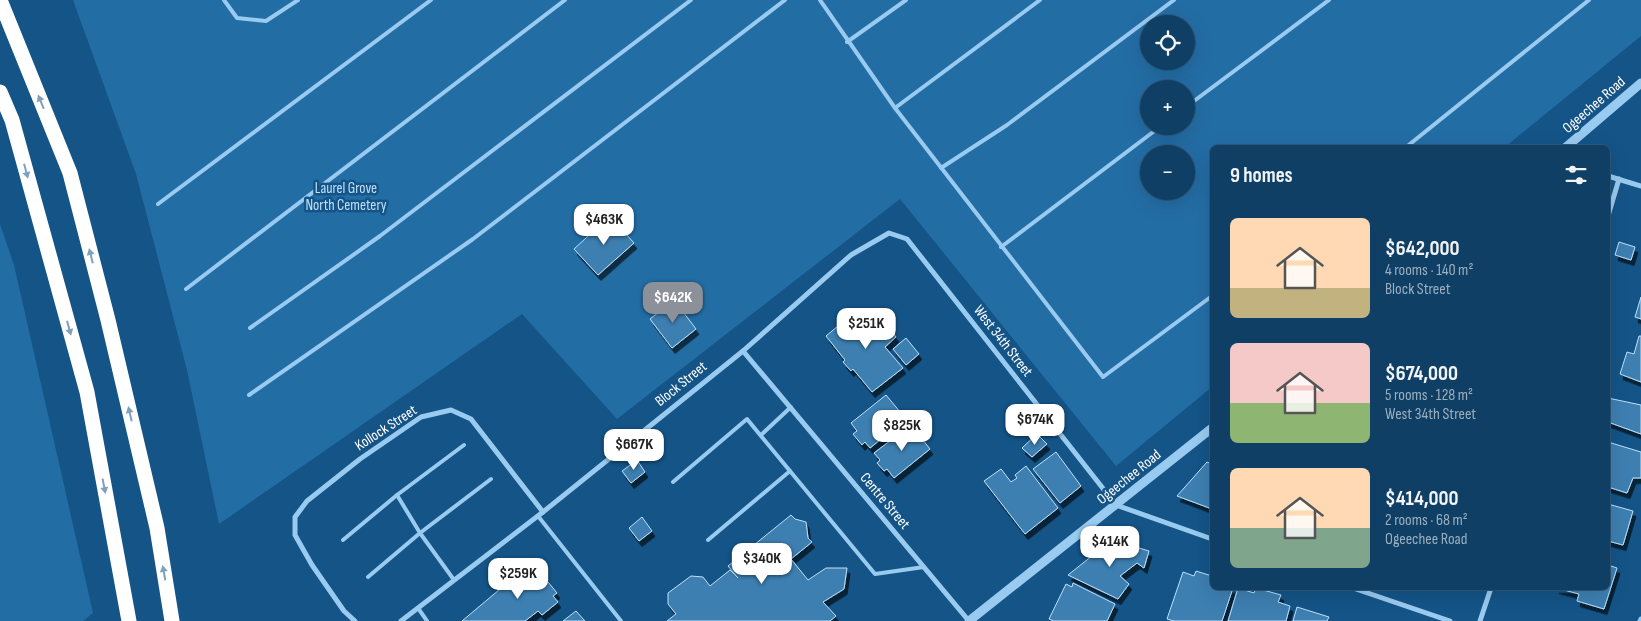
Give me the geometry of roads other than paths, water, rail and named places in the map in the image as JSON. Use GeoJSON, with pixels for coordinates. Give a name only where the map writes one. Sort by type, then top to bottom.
{"type":"FeatureCollection","features":[{"type":"Feature","properties":{"kind":"highway"},"geometry":{"type":"LineString","coordinates":[[0,0],[70,172],[108,320],[155,519],[172,621]]}},
{"type":"Feature","properties":{"kind":"highway"},"geometry":{"type":"LineString","coordinates":[[0,92],[12,120],[86,392],[129,621]]}},
{"type":"Feature","properties":{"kind":"street","name":"Ogeechee Road"},"geometry":{"type":"LineString","coordinates":[[1568,145],[1641,82]]}},
{"type":"Feature","properties":{"kind":"street"},"geometry":{"type":"LineString","coordinates":[[1610,177],[1641,186]]}},
{"type":"Feature","properties":{"kind":"street"},"geometry":{"type":"LineString","coordinates":[[1610,209],[1619,179]]}},
{"type":"Feature","properties":{"kind":"street","name":"Block Street"},"geometry":{"type":"LineString","coordinates":[[401,621],[541,514],[743,350],[851,255],[889,233],[907,239]]}},
{"type":"Feature","properties":{"kind":"street","name":"West 34th Street"},"geometry":{"type":"LineString","coordinates":[[907,239],[1116,505]]}},
{"type":"Feature","properties":{"kind":"street","name":"Centre Street"},"geometry":{"type":"LineString","coordinates":[[743,350],[969,621]]}},
{"type":"Feature","properties":{"kind":"street","name":"Kollock Street"},"geometry":{"type":"LineString","coordinates":[[355,621],[344,611],[312,565],[295,535],[295,517],[306,501],[360,459],[421,417],[451,410],[471,419],[541,514]]}},
{"type":"Feature","properties":{"kind":"street","name":"Ogeechee Road"},"geometry":{"type":"LineString","coordinates":[[969,621],[1210,430]]}},
{"type":"Feature","properties":{"kind":"street"},"geometry":{"type":"LineString","coordinates":[[1116,505],[1210,538]]}},
{"type":"Feature","properties":{"kind":"street"},"geometry":{"type":"LineString","coordinates":[[1359,590],[1450,621]]}},
{"type":"Feature","properties":{"kind":"street"},"geometry":{"type":"LineString","coordinates":[[1480,621],[1490,590]]}},
{"type":"Feature","properties":{"kind":"lane"},"geometry":{"type":"LineString","coordinates":[[224,0],[237,18],[266,21],[298,0]]}},
{"type":"Feature","properties":{"kind":"lane"},"geometry":{"type":"LineString","coordinates":[[158,204],[431,0]]}},
{"type":"Feature","properties":{"kind":"lane"},"geometry":{"type":"LineString","coordinates":[[186,289],[564,0]]}},
{"type":"Feature","properties":{"kind":"lane"},"geometry":{"type":"LineString","coordinates":[[250,328],[380,236],[691,0]]}},
{"type":"Feature","properties":{"kind":"lane"},"geometry":{"type":"LineString","coordinates":[[249,395],[473,239],[785,0]]}},
{"type":"Feature","properties":{"kind":"lane"},"geometry":{"type":"LineString","coordinates":[[820,0],[847,42],[895,108],[1102,377],[1210,297]]}},
{"type":"Feature","properties":{"kind":"lane"},"geometry":{"type":"LineString","coordinates":[[847,42],[906,0]]}},
{"type":"Feature","properties":{"kind":"lane"},"geometry":{"type":"LineString","coordinates":[[895,108],[1040,0]]}},
{"type":"Feature","properties":{"kind":"lane"},"geometry":{"type":"LineString","coordinates":[[941,168],[1008,125],[1174,0]]}},
{"type":"Feature","properties":{"kind":"lane"},"geometry":{"type":"LineString","coordinates":[[1195,100],[1329,0]]}},
{"type":"Feature","properties":{"kind":"lane"},"geometry":{"type":"LineString","coordinates":[[1408,145],[1589,0]]}},
{"type":"Feature","properties":{"kind":"lane"},"geometry":{"type":"LineString","coordinates":[[1001,247],[1149,135]]}},
{"type":"Feature","properties":{"kind":"lane"},"geometry":{"type":"LineString","coordinates":[[761,435],[791,407]]}},
{"type":"Feature","properties":{"kind":"lane"},"geometry":{"type":"LineString","coordinates":[[673,482],[747,419],[875,574],[924,567]]}},
{"type":"Feature","properties":{"kind":"lane"},"geometry":{"type":"LineString","coordinates":[[343,540],[397,495],[464,446]]}},
{"type":"Feature","properties":{"kind":"lane"},"geometry":{"type":"LineString","coordinates":[[708,540],[790,471]]}},
{"type":"Feature","properties":{"kind":"lane"},"geometry":{"type":"LineString","coordinates":[[368,577],[420,533],[491,479]]}},
{"type":"Feature","properties":{"kind":"lane"},"geometry":{"type":"LineString","coordinates":[[397,495],[420,533],[454,580]]}},
{"type":"Feature","properties":{"kind":"lane"},"geometry":{"type":"LineString","coordinates":[[541,514],[621,621]]}},
{"type":"Feature","properties":{"kind":"lane"},"geometry":{"type":"LineString","coordinates":[[418,608],[427,621]]}},
{"type":"Feature","properties":{"kind":"park label","name":"Laurel Grove North Cemetery"},"geometry":{"type":"Point","coordinates":[346,196]}}]}
